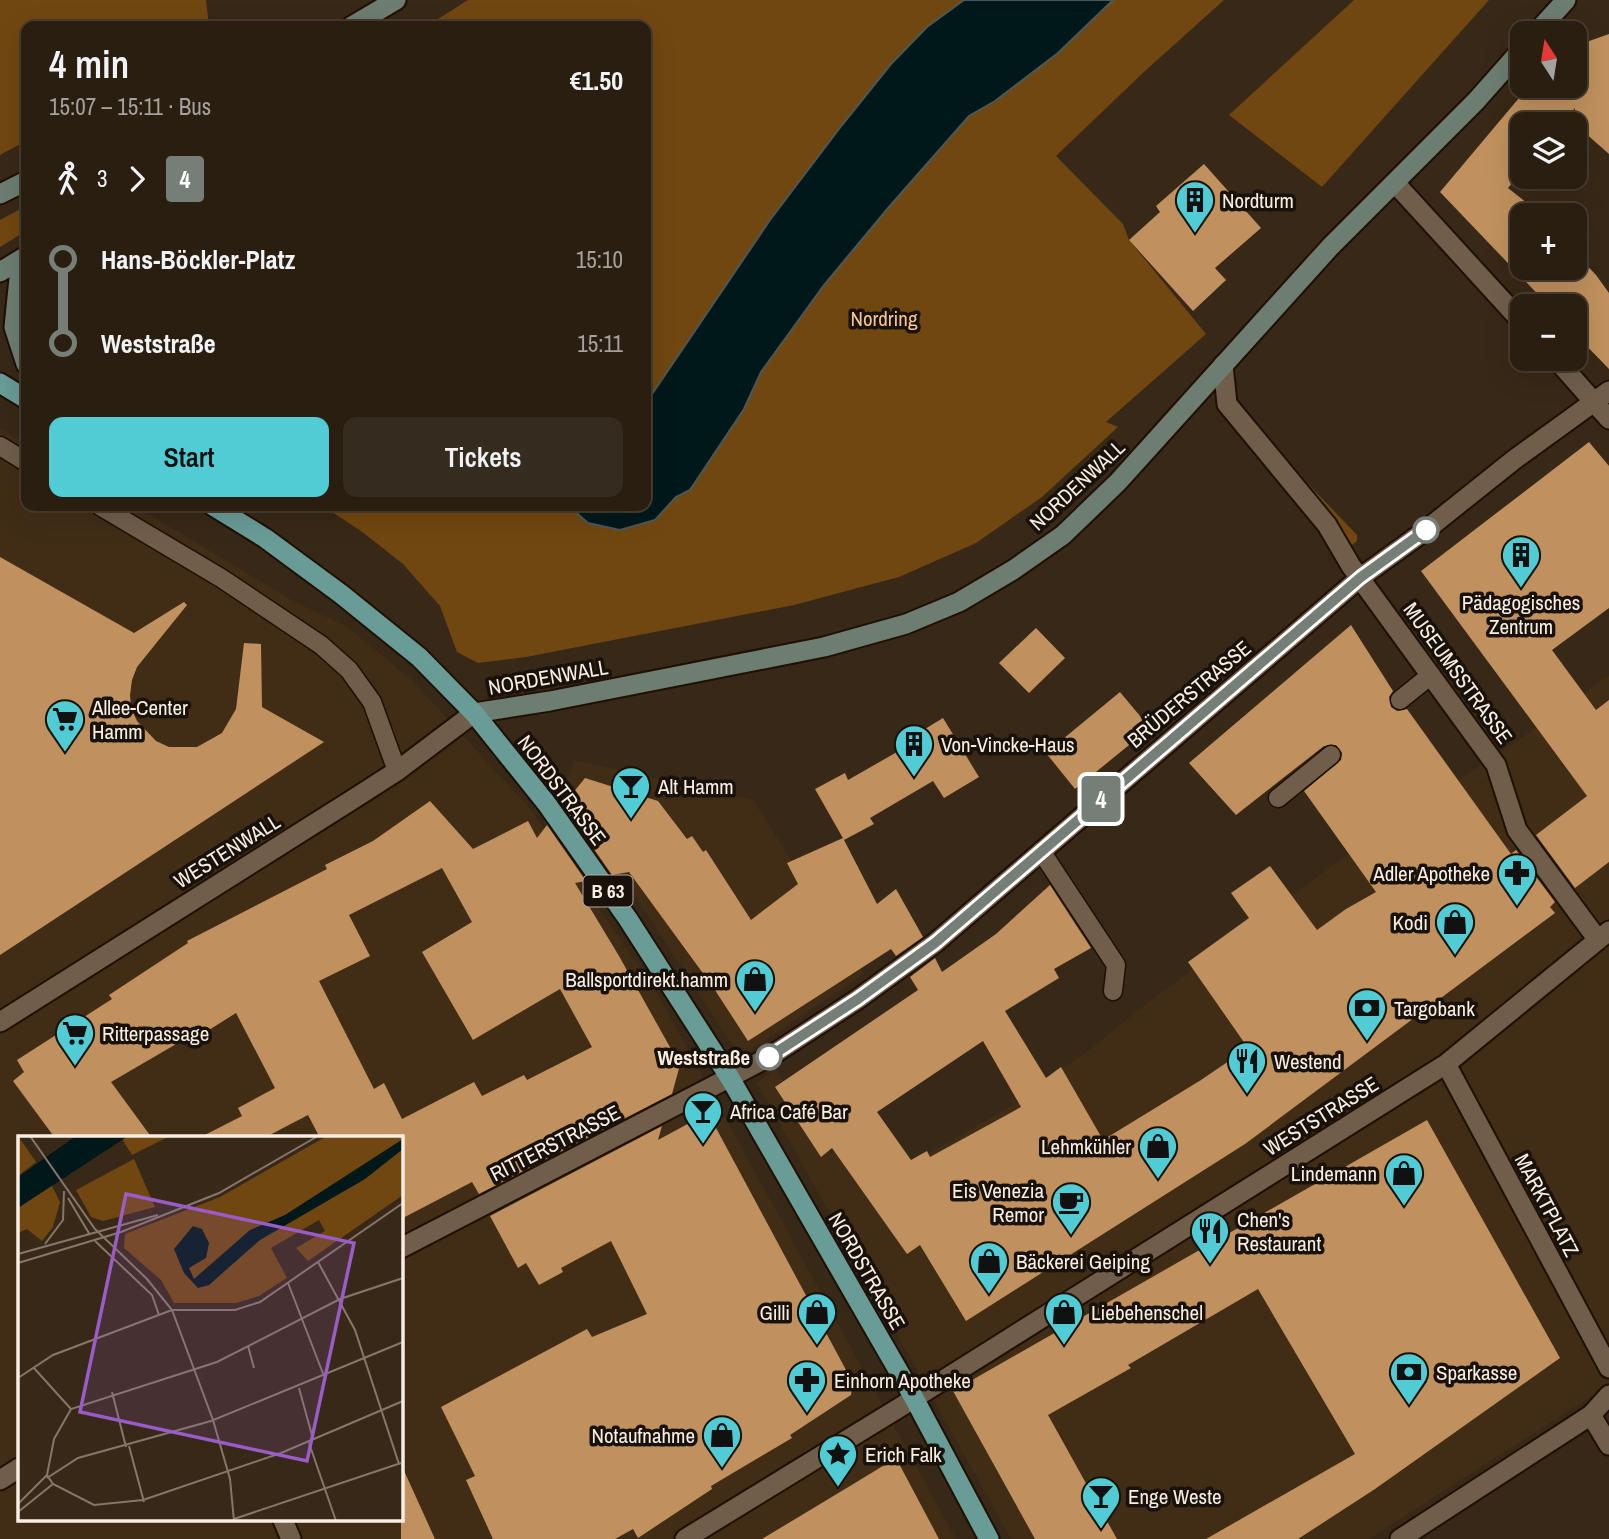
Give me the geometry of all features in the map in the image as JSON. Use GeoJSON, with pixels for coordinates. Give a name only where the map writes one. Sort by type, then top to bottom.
{"type":"FeatureCollection","features":[{"type":"Feature","properties":{"kind":"main road"},"geometry":{"type":"LineString","coordinates":[[360,21],[396,0]]}},
{"type":"Feature","properties":{"kind":"main road"},"geometry":{"type":"LineString","coordinates":[[1547,21],[1566,0]]}},
{"type":"Feature","properties":{"kind":"main road","name":"NORDENWALL"},"geometry":{"type":"LineString","coordinates":[[474,713],[551,701],[824,647],[906,624],[959,602],[1013,570],[1063,535],[1118,482],[1335,242],[1476,101],[1510,63]]}},
{"type":"Feature","properties":{"kind":"main road"},"geometry":{"type":"LineString","coordinates":[[0,194],[21,184]]}},
{"type":"Feature","properties":{"kind":"main road"},"geometry":{"type":"LineString","coordinates":[[0,272],[21,260]]}},
{"type":"Feature","properties":{"kind":"main road"},"geometry":{"type":"LineString","coordinates":[[21,279],[14,327],[21,349]]}},
{"type":"Feature","properties":{"kind":"main road"},"geometry":{"type":"LineString","coordinates":[[0,383],[21,396]]}},
{"type":"Feature","properties":{"kind":"main road","name":"NORDSTRASSE"},"geometry":{"type":"LineString","coordinates":[[221,511],[265,538],[341,594],[419,657],[474,713],[547,804],[613,898],[730,1078],[914,1398]]}},
{"type":"Feature","properties":{"kind":"main road","name":"B 63"},"geometry":{"type":"LineString","coordinates":[[914,1398],[989,1539]]}},
{"type":"Feature","properties":{"kind":"street"},"geometry":{"type":"LineString","coordinates":[[1395,183],[1510,309]]}},
{"type":"Feature","properties":{"kind":"street","name":"MUSEUMSSTRASSE"},"geometry":{"type":"LineString","coordinates":[[1223,365],[1227,404],[1326,525],[1351,566],[1496,765],[1517,830],[1604,936]]}},
{"type":"Feature","properties":{"kind":"street"},"geometry":{"type":"LineString","coordinates":[[1571,371],[1601,396],[1609,419]]}},
{"type":"Feature","properties":{"kind":"street","name":"BRÜDERSTRASSE"},"geometry":{"type":"LineString","coordinates":[[730,1078],[769,1057],[858,999],[935,943],[1361,577],[1601,396]]}},
{"type":"Feature","properties":{"kind":"street","name":"WESTENWALL"},"geometry":{"type":"LineString","coordinates":[[0,1022],[397,771],[474,713]]}},
{"type":"Feature","properties":{"kind":"street","name":"WESTSTRASSE"},"geometry":{"type":"LineString","coordinates":[[685,1539],[1446,1064],[1604,936]]}},
{"type":"Feature","properties":{"kind":"street","name":"MARKTPLATZ"},"geometry":{"type":"LineString","coordinates":[[1446,1064],[1609,1368]]}},
{"type":"Feature","properties":{"kind":"street","name":"RITTERSTRASSE"},"geometry":{"type":"LineString","coordinates":[[402,1247],[730,1078]]}},
{"type":"Feature","properties":{"kind":"street"},"geometry":{"type":"LineString","coordinates":[[1400,1539],[1591,1415],[1609,1395]]}},
{"type":"Feature","properties":{"kind":"street"},"geometry":{"type":"LineString","coordinates":[[1591,1415],[1609,1446]]}},
{"type":"Feature","properties":{"kind":"street"},"geometry":{"type":"LineString","coordinates":[[0,1480],[18,1469]]}},
{"type":"Feature","properties":{"kind":"street"},"geometry":{"type":"LineString","coordinates":[[284,1522],[291,1539]]}},
{"type":"Feature","properties":{"kind":"lane"},"geometry":{"type":"LineString","coordinates":[[0,446],[21,459]]}},
{"type":"Feature","properties":{"kind":"lane"},"geometry":{"type":"LineString","coordinates":[[108,511],[221,578],[321,645],[349,670],[372,702],[397,771]]}},
{"type":"Feature","properties":{"kind":"lane"},"geometry":{"type":"LineString","coordinates":[[1400,700],[1431,674]]}},
{"type":"Feature","properties":{"kind":"lane"},"geometry":{"type":"LineString","coordinates":[[1278,798],[1331,755]]}},
{"type":"Feature","properties":{"kind":"lane"},"geometry":{"type":"LineString","coordinates":[[1041,851],[1116,965],[1113,992]]}},
{"type":"Feature","properties":{"kind":"shaded area"},"geometry":{"type":"Polygon","coordinates":[[[0,428],[21,440],[21,511],[143,511],[290,599],[347,627],[412,680],[532,811],[657,993],[956,1539],[0,1539],[0,428]]]}},
{"type":"Feature","properties":{"kind":"shaded area"},"geometry":{"type":"Polygon","coordinates":[[[1609,675],[1609,1385],[1369,1539],[1011,1539],[757,1083],[775,1069],[831,1153],[876,1125],[904,1168],[1008,1108],[1336,863],[1536,728],[1609,675]]]}},
{"type":"Feature","properties":{"kind":"shaded area"},"geometry":{"type":"Polygon","coordinates":[[[574,760],[753,800],[864,974],[740,1057],[643,908],[563,794],[574,760]]]}},
{"type":"Feature","properties":{"kind":"green space"},"geometry":{"type":"Polygon","coordinates":[[[0,0],[206,0],[208,21],[21,21],[21,144],[0,155],[0,0]]]}},
{"type":"Feature","properties":{"kind":"green space","name":"Nordring"},"geometry":{"type":"Polygon","coordinates":[[[468,0],[1224,0],[1056,156],[1123,224],[1129,240],[1206,334],[1106,422],[1118,427],[1042,497],[976,543],[899,577],[794,605],[526,657],[478,663],[457,652],[440,606],[403,564],[331,511],[651,511],[651,21],[435,21],[468,0]]]}},
{"type":"Feature","properties":{"kind":"green space"},"geometry":{"type":"Polygon","coordinates":[[[1354,0],[1489,0],[1322,187],[1229,115],[1354,0]]]}},
{"type":"Feature","properties":{"kind":"green space"},"geometry":{"type":"Polygon","coordinates":[[[21,209],[21,234],[0,247],[0,220],[21,209]]]}},
{"type":"Feature","properties":{"kind":"green space"},"geometry":{"type":"Polygon","coordinates":[[[1266,440],[1357,535],[1357,541],[1347,549],[1266,440]]]}},
{"type":"Feature","properties":{"kind":"water"},"geometry":{"type":"Polygon","coordinates":[[[964,0],[1113,0],[1058,53],[995,101],[969,116],[889,207],[824,285],[761,372],[744,409],[690,490],[676,497],[655,520],[620,530],[588,523],[575,511],[651,511],[651,396],[770,220],[891,64],[927,27],[964,0]]]}},
{"type":"Feature","properties":{"kind":"building"},"geometry":{"type":"Polygon","coordinates":[[[1609,34],[1609,154],[1587,135],[1587,112],[1575,112],[1575,108],[1572,112],[1510,112],[1508,188],[1527,203],[1510,203],[1510,265],[1440,192],[1519,98],[1587,98],[1587,42],[1609,34]]]}},
{"type":"Feature","properties":{"kind":"building","name":"Nordturm"},"geometry":{"type":"Polygon","coordinates":[[[1204,164],[1261,228],[1215,268],[1226,280],[1193,311],[1129,240],[1160,212],[1156,206],[1204,164]]]}},
{"type":"Feature","properties":{"kind":"building"},"geometry":{"type":"Polygon","coordinates":[[[1587,266],[1596,275],[1609,293],[1609,369],[1587,346],[1587,294],[1538,294],[1524,280],[1587,280],[1587,266]]]}},
{"type":"Feature","properties":{"kind":"building","name":"Pädagogisches Zentrum"},"geometry":{"type":"Polygon","coordinates":[[[1589,442],[1609,466],[1609,608],[1552,650],[1596,710],[1609,700],[1609,862],[1575,888],[1536,835],[1587,796],[1421,571],[1589,442]]]}},
{"type":"Feature","properties":{"kind":"building","name":"Allee-Center Hamm"},"geometry":{"type":"Polygon","coordinates":[[[0,557],[134,633],[184,602],[187,605],[137,667],[132,680],[131,708],[137,721],[156,741],[169,747],[197,747],[222,733],[236,709],[244,643],[261,644],[262,707],[324,742],[0,955],[0,557]]]}},
{"type":"Feature","properties":{"kind":"building"},"geometry":{"type":"Polygon","coordinates":[[[1351,625],[1393,691],[1389,697],[1391,707],[1397,711],[1407,709],[1511,854],[1516,850],[1555,902],[1550,907],[1555,913],[1245,1144],[966,1321],[920,1245],[907,1254],[832,1148],[821,1157],[775,1087],[918,990],[910,977],[935,958],[942,972],[996,934],[1050,885],[1091,948],[1054,969],[1059,978],[1005,1011],[1046,1078],[1061,1067],[1103,1140],[1248,1048],[1188,962],[1249,918],[1231,893],[1270,866],[1317,930],[1376,892],[1304,791],[1341,760],[1342,753],[1336,745],[1324,746],[1236,815],[1189,763],[1351,625]],[[983,1041],[877,1112],[911,1160],[927,1151],[930,1157],[1021,1107],[983,1041]]]}},
{"type":"Feature","properties":{"kind":"building"},"geometry":{"type":"Polygon","coordinates":[[[1036,628],[1065,658],[1029,693],[999,663],[1036,628]]]}},
{"type":"Feature","properties":{"kind":"building"},"geometry":{"type":"Polygon","coordinates":[[[1120,692],[1150,728],[1075,789],[1046,753],[1120,692]]]}},
{"type":"Feature","properties":{"kind":"building","name":"Von-Vincke-Haus"},"geometry":{"type":"Polygon","coordinates":[[[943,718],[979,777],[944,798],[933,781],[870,818],[874,824],[844,840],[815,789],[845,773],[848,780],[911,744],[907,740],[943,718]]]}},
{"type":"Feature","properties":{"kind":"building"},"geometry":{"type":"Polygon","coordinates":[[[585,778],[658,801],[687,839],[692,836],[703,852],[706,850],[751,920],[798,884],[787,863],[843,838],[877,904],[896,889],[923,937],[896,956],[891,949],[748,1041],[713,987],[629,872],[612,875],[563,805],[585,778]]]}},
{"type":"Feature","properties":{"kind":"building"},"geometry":{"type":"Polygon","coordinates":[[[430,801],[473,849],[528,821],[537,838],[547,825],[586,881],[575,883],[680,1065],[672,1094],[479,1194],[472,1182],[402,1218],[402,1136],[319,1136],[308,1115],[268,1136],[203,1136],[242,1116],[238,1108],[275,1088],[236,1013],[193,1040],[190,1036],[111,1082],[151,1136],[54,1136],[13,1081],[24,1072],[17,1060],[112,999],[109,995],[188,943],[187,941],[327,869],[325,865],[373,841],[430,801]],[[442,868],[349,915],[370,956],[319,981],[374,1089],[384,1083],[402,1119],[474,1082],[482,1096],[524,1075],[527,1080],[592,1047],[560,989],[473,1040],[422,952],[472,922],[442,868]]]}},
{"type":"Feature","properties":{"kind":"building"},"geometry":{"type":"Polygon","coordinates":[[[708,1113],[853,1383],[851,1395],[790,1435],[792,1438],[711,1486],[712,1489],[638,1538],[633,1529],[615,1539],[493,1539],[466,1480],[475,1476],[441,1407],[587,1329],[592,1337],[647,1314],[611,1241],[561,1268],[563,1272],[539,1285],[526,1263],[518,1268],[490,1216],[662,1126],[658,1140],[708,1113]]]}},
{"type":"Feature","properties":{"kind":"building"},"geometry":{"type":"Polygon","coordinates":[[[1427,1120],[1560,1358],[1375,1489],[1298,1539],[1206,1539],[1355,1454],[1258,1289],[1128,1365],[1131,1368],[1048,1415],[1117,1539],[1035,1539],[953,1391],[1427,1120]]]}},
{"type":"Feature","properties":{"kind":"building"},"geometry":{"type":"Polygon","coordinates":[[[896,1458],[939,1539],[762,1539],[850,1486],[896,1458]]]}},
{"type":"Feature","properties":{"kind":"building"},"geometry":{"type":"Polygon","coordinates":[[[402,1466],[435,1539],[401,1539],[402,1522],[402,1466]]]}},
{"type":"Feature","properties":{"kind":"bus line","name":"4"},"geometry":{"type":"LineString","coordinates":[[769,1057],[858,999],[935,943],[1361,577],[1426,530]]}},
{"type":"Feature","properties":{"kind":"place","name":"Nordturm"},"geometry":{"type":"Point","coordinates":[1195,234]}},
{"type":"Feature","properties":{"kind":"place","name":"Pädagogisches Zentrum"},"geometry":{"type":"Point","coordinates":[1521,589]}},
{"type":"Feature","properties":{"kind":"place","name":"Allee-Center Hamm"},"geometry":{"type":"Point","coordinates":[65,753]}},
{"type":"Feature","properties":{"kind":"place","name":"Von-Vincke-Haus"},"geometry":{"type":"Point","coordinates":[914,778]}},
{"type":"Feature","properties":{"kind":"place","name":"Alt Hamm"},"geometry":{"type":"Point","coordinates":[631,820]}},
{"type":"Feature","properties":{"kind":"place","name":"Adler Apotheke"},"geometry":{"type":"Point","coordinates":[1517,907]}},
{"type":"Feature","properties":{"kind":"place","name":"Kodi"},"geometry":{"type":"Point","coordinates":[1455,956]}},
{"type":"Feature","properties":{"kind":"place","name":"Ballsportdirekt.hamm"},"geometry":{"type":"Point","coordinates":[755,1013]}},
{"type":"Feature","properties":{"kind":"place","name":"Targobank"},"geometry":{"type":"Point","coordinates":[1367,1042]}},
{"type":"Feature","properties":{"kind":"place","name":"Weststraße"},"geometry":{"type":"Point","coordinates":[769,1057]}},
{"type":"Feature","properties":{"kind":"place","name":"Ritterpassage"},"geometry":{"type":"Point","coordinates":[75,1067]}},
{"type":"Feature","properties":{"kind":"place","name":"Westend"},"geometry":{"type":"Point","coordinates":[1247,1095]}},
{"type":"Feature","properties":{"kind":"place","name":"Africa Café Bar"},"geometry":{"type":"Point","coordinates":[703,1145]}},
{"type":"Feature","properties":{"kind":"place","name":"Lehmkühler"},"geometry":{"type":"Point","coordinates":[1158,1180]}},
{"type":"Feature","properties":{"kind":"place","name":"Lindemann"},"geometry":{"type":"Point","coordinates":[1404,1207]}},
{"type":"Feature","properties":{"kind":"place","name":"Eis Venezia Remor"},"geometry":{"type":"Point","coordinates":[1071,1236]}},
{"type":"Feature","properties":{"kind":"place","name":"Chen's Restaurant"},"geometry":{"type":"Point","coordinates":[1210,1265]}},
{"type":"Feature","properties":{"kind":"place","name":"Bäckerei Geiping"},"geometry":{"type":"Point","coordinates":[989,1295]}},
{"type":"Feature","properties":{"kind":"place","name":"Gilli"},"geometry":{"type":"Point","coordinates":[817,1346]}},
{"type":"Feature","properties":{"kind":"place","name":"Liebehenschel"},"geometry":{"type":"Point","coordinates":[1064,1346]}},
{"type":"Feature","properties":{"kind":"place","name":"Sparkasse"},"geometry":{"type":"Point","coordinates":[1409,1406]}},
{"type":"Feature","properties":{"kind":"place","name":"Einhorn Apotheke"},"geometry":{"type":"Point","coordinates":[807,1414]}},
{"type":"Feature","properties":{"kind":"place","name":"Notaufnahme"},"geometry":{"type":"Point","coordinates":[722,1469]}},
{"type":"Feature","properties":{"kind":"place","name":"Erich Falk"},"geometry":{"type":"Point","coordinates":[838,1488]}},
{"type":"Feature","properties":{"kind":"place","name":"Enge Weste"},"geometry":{"type":"Point","coordinates":[1101,1530]}}]}
